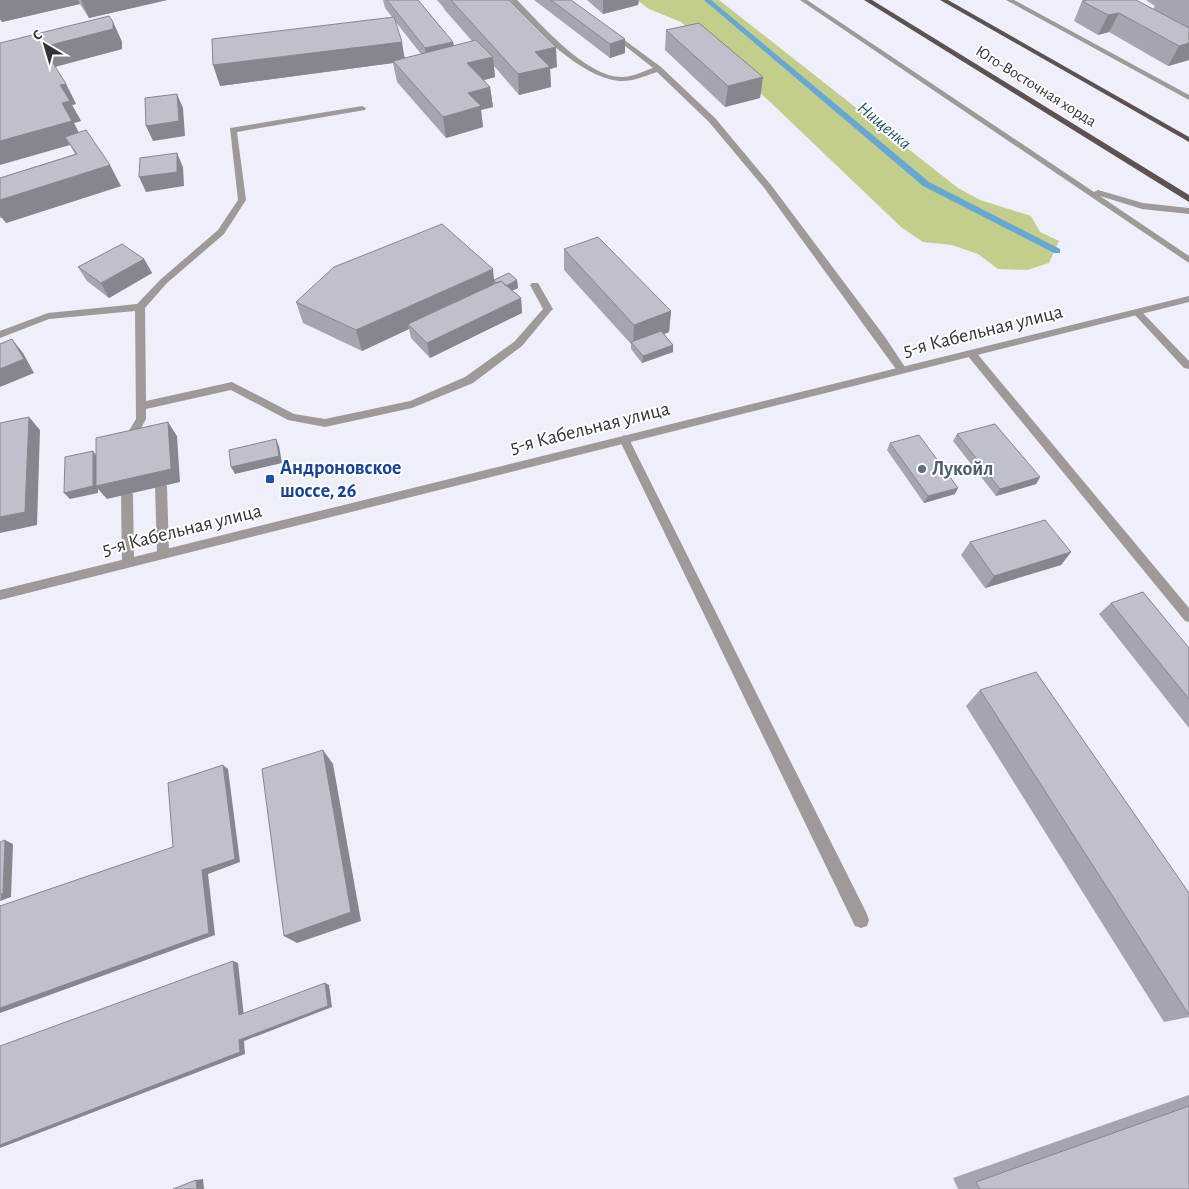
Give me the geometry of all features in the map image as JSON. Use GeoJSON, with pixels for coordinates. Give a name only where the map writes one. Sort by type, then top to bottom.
{"type":"FeatureCollection","features":[{"type":"Feature","properties":{"kind":"main road","name":"Юго-Восточная хорда"},"geometry":{"type":"LineString","coordinates":[[867,0],[1189,198]]}},
{"type":"Feature","properties":{"kind":"main road","name":"Юго-Восточная хорда"},"geometry":{"type":"LineString","coordinates":[[942,0],[1189,140]]}},
{"type":"Feature","properties":{"kind":"street"},"geometry":{"type":"LineString","coordinates":[[513,0],[552,40],[593,71],[621,79],[658,69]]}},
{"type":"Feature","properties":{"kind":"street"},"geometry":{"type":"LineString","coordinates":[[804,0],[1189,260]]}},
{"type":"Feature","properties":{"kind":"street"},"geometry":{"type":"LineString","coordinates":[[1009,0],[1189,98]]}},
{"type":"Feature","properties":{"kind":"street"},"geometry":{"type":"LineString","coordinates":[[602,26],[658,69],[712,120],[768,187],[882,339],[902,370]]}},
{"type":"Feature","properties":{"kind":"street"},"geometry":{"type":"LineString","coordinates":[[0,335],[48,316],[140,307],[164,281],[220,232],[242,200],[233,130],[362,108]]}},
{"type":"Feature","properties":{"kind":"street"},"geometry":{"type":"LineString","coordinates":[[1063,175],[1080,185],[1120,201],[1165,210],[1189,212]]}},
{"type":"Feature","properties":{"kind":"street"},"geometry":{"type":"LineString","coordinates":[[141,406],[232,386],[292,417],[325,423],[412,404],[469,380],[518,344],[548,309],[535,285]]}},
{"type":"Feature","properties":{"kind":"street","name":"5-я Кабельная улица"},"geometry":{"type":"LineString","coordinates":[[0,595],[1189,299]]}},
{"type":"Feature","properties":{"kind":"street"},"geometry":{"type":"LineString","coordinates":[[126,447],[144,423],[141,406],[140,307]]}},
{"type":"Feature","properties":{"kind":"street"},"geometry":{"type":"LineString","coordinates":[[1137,312],[1188,366]]}},
{"type":"Feature","properties":{"kind":"street"},"geometry":{"type":"LineString","coordinates":[[971,353],[1189,617]]}},
{"type":"Feature","properties":{"kind":"street"},"geometry":{"type":"LineString","coordinates":[[624,439],[861,920]]}},
{"type":"Feature","properties":{"kind":"street"},"geometry":{"type":"LineString","coordinates":[[161,486],[164,553]]}},
{"type":"Feature","properties":{"kind":"street"},"geometry":{"type":"LineString","coordinates":[[127,494],[128,562]]}},
{"type":"Feature","properties":{"kind":"green space"},"geometry":{"type":"Polygon","coordinates":[[[637,0],[719,0],[958,188],[980,200],[1031,216],[1040,232],[1059,241],[1049,263],[1027,270],[998,269],[978,254],[952,245],[923,242],[901,227],[768,100],[681,22],[649,9],[637,0]]]}},
{"type":"Feature","properties":{"kind":"building"},"geometry":{"type":"Polygon","coordinates":[[[387,0],[418,0],[453,42],[425,48],[387,0]]]}},
{"type":"Feature","properties":{"kind":"building"},"geometry":{"type":"Polygon","coordinates":[[[451,0],[509,0],[556,47],[535,52],[550,67],[518,74],[451,0]]]}},
{"type":"Feature","properties":{"kind":"building"},"geometry":{"type":"Polygon","coordinates":[[[551,0],[571,0],[625,39],[610,44],[551,0]]]}},
{"type":"Feature","properties":{"kind":"building"},"geometry":{"type":"Polygon","coordinates":[[[1136,0],[1189,28],[1189,43],[1179,46],[1119,13],[1108,15],[1082,1],[1136,0]]]}},
{"type":"Feature","properties":{"kind":"building"},"geometry":{"type":"Polygon","coordinates":[[[109,16],[113,22],[113,29],[43,47],[66,84],[60,85],[70,101],[62,103],[72,121],[0,141],[0,43],[109,16]]]}},
{"type":"Feature","properties":{"kind":"building"},"geometry":{"type":"Polygon","coordinates":[[[394,17],[402,42],[213,65],[212,39],[394,17]]]}},
{"type":"Feature","properties":{"kind":"building"},"geometry":{"type":"Polygon","coordinates":[[[699,23],[763,77],[728,86],[666,30],[699,23]]]}},
{"type":"Feature","properties":{"kind":"building"},"geometry":{"type":"Polygon","coordinates":[[[476,40],[493,57],[467,63],[490,87],[468,93],[481,106],[443,117],[393,61],[476,40]]]}},
{"type":"Feature","properties":{"kind":"building"},"geometry":{"type":"Polygon","coordinates":[[[177,94],[179,121],[146,126],[145,98],[177,94]]]}},
{"type":"Feature","properties":{"kind":"building"},"geometry":{"type":"Polygon","coordinates":[[[86,130],[110,165],[0,200],[0,178],[77,154],[65,137],[86,130]]]}},
{"type":"Feature","properties":{"kind":"building"},"geometry":{"type":"Polygon","coordinates":[[[177,153],[177,172],[139,177],[140,158],[177,153]]]}},
{"type":"Feature","properties":{"kind":"building"},"geometry":{"type":"Polygon","coordinates":[[[442,224],[493,269],[356,330],[296,302],[334,267],[442,224]]]}},
{"type":"Feature","properties":{"kind":"building"},"geometry":{"type":"Polygon","coordinates":[[[598,237],[671,311],[634,325],[564,249],[598,237]]]}},
{"type":"Feature","properties":{"kind":"building"},"geometry":{"type":"Polygon","coordinates":[[[122,244],[144,259],[101,283],[78,267],[122,244]]]}},
{"type":"Feature","properties":{"kind":"building"},"geometry":{"type":"Polygon","coordinates":[[[509,273],[517,280],[506,286],[501,281],[497,283],[494,280],[509,273]]]}},
{"type":"Feature","properties":{"kind":"building"},"geometry":{"type":"Polygon","coordinates":[[[501,281],[521,298],[427,343],[408,324],[501,281]]]}},
{"type":"Feature","properties":{"kind":"building"},"geometry":{"type":"Polygon","coordinates":[[[661,331],[673,345],[643,356],[631,342],[661,331]]]}},
{"type":"Feature","properties":{"kind":"building"},"geometry":{"type":"Polygon","coordinates":[[[12,339],[24,359],[0,369],[0,344],[12,339]]]}},
{"type":"Feature","properties":{"kind":"building"},"geometry":{"type":"Polygon","coordinates":[[[29,417],[25,512],[0,517],[0,423],[29,417]]]}},
{"type":"Feature","properties":{"kind":"building"},"geometry":{"type":"Polygon","coordinates":[[[168,422],[171,469],[96,486],[96,438],[168,422]]]}},
{"type":"Feature","properties":{"kind":"building"},"geometry":{"type":"Polygon","coordinates":[[[995,424],[1040,477],[1000,489],[957,434],[995,424]]]}},
{"type":"Feature","properties":{"kind":"building"},"geometry":{"type":"Polygon","coordinates":[[[919,435],[958,488],[928,496],[890,443],[919,435]]]}},
{"type":"Feature","properties":{"kind":"building"},"geometry":{"type":"Polygon","coordinates":[[[276,439],[279,456],[231,467],[229,450],[276,439]]]}},
{"type":"Feature","properties":{"kind":"building"},"geometry":{"type":"Polygon","coordinates":[[[93,451],[93,486],[64,493],[65,457],[93,451]]]}},
{"type":"Feature","properties":{"kind":"building"},"geometry":{"type":"Polygon","coordinates":[[[1045,520],[1071,552],[994,576],[970,542],[1045,520]]]}},
{"type":"Feature","properties":{"kind":"building"},"geometry":{"type":"Polygon","coordinates":[[[1143,592],[1189,648],[1189,699],[1111,603],[1143,592]]]}},
{"type":"Feature","properties":{"kind":"building"},"geometry":{"type":"Polygon","coordinates":[[[1036,672],[1189,893],[1189,1015],[980,690],[1036,672]]]}},
{"type":"Feature","properties":{"kind":"building"},"geometry":{"type":"Polygon","coordinates":[[[323,750],[351,912],[284,936],[262,769],[323,750]]]}},
{"type":"Feature","properties":{"kind":"building"},"geometry":{"type":"Polygon","coordinates":[[[223,765],[235,859],[202,870],[209,933],[0,1008],[0,906],[173,847],[168,783],[223,765]]]}},
{"type":"Feature","properties":{"kind":"building"},"geometry":{"type":"Polygon","coordinates":[[[5,840],[3,894],[0,894],[0,842],[5,840]]]}},
{"type":"Feature","properties":{"kind":"building"},"geometry":{"type":"Polygon","coordinates":[[[233,961],[239,1015],[325,983],[328,1006],[239,1040],[240,1052],[0,1145],[0,1046],[233,961]]]}},
{"type":"Feature","properties":{"kind":"building"},"geometry":{"type":"Polygon","coordinates":[[[1189,1106],[1189,1189],[980,1189],[976,1182],[1189,1106]]]}},
{"type":"Feature","properties":{"kind":"building"},"geometry":{"type":"Polygon","coordinates":[[[196,1180],[197,1189],[173,1189],[196,1180]]]}},
{"type":"Feature","properties":{"kind":"waterway","name":"Нищенка"},"geometry":{"type":"LineString","coordinates":[[707,0],[926,184],[1057,251]]}},
{"type":"Feature","properties":{"kind":"place","name":"Лукойл"},"geometry":{"type":"Point","coordinates":[922,469]}},
{"type":"Feature","properties":{"kind":"place","name":"Андроновское шоссе, 26"},"geometry":{"type":"Point","coordinates":[270,479]}}]}
